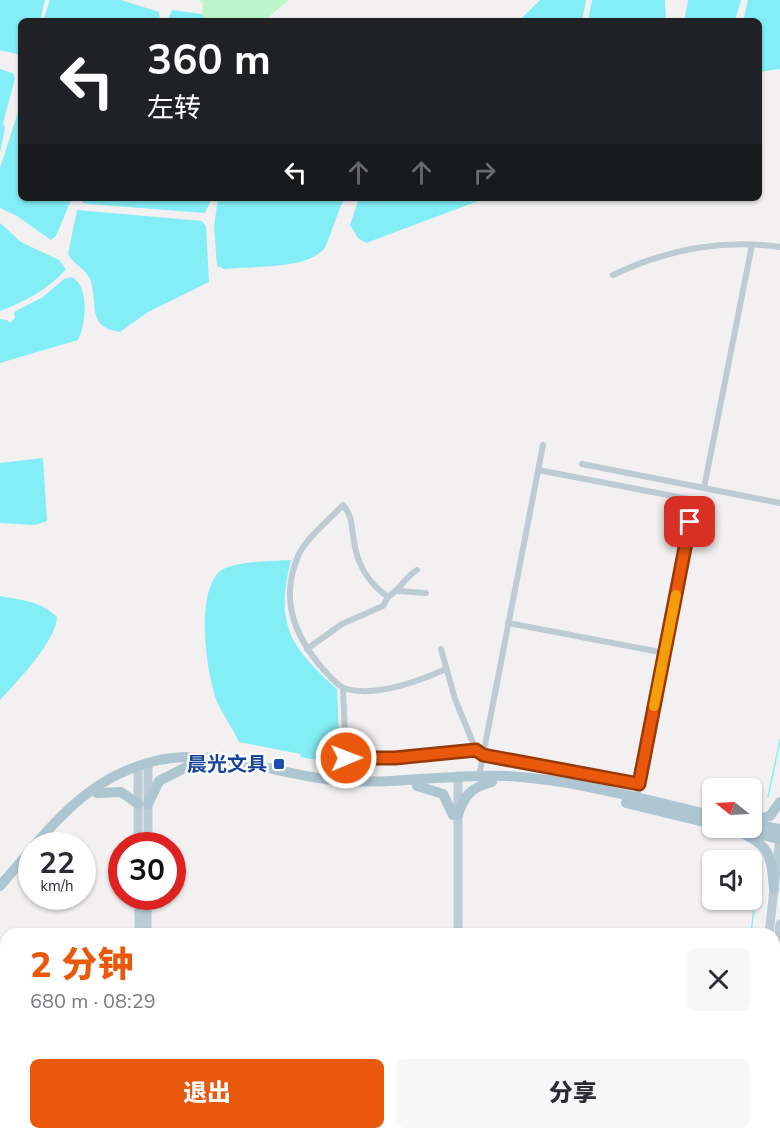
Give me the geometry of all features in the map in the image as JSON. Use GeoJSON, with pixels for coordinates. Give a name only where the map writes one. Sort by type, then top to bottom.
{"type":"FeatureCollection","features":[{"type":"Feature","properties":{"kind":"main road"},"geometry":{"type":"LineString","coordinates":[[48,832],[79,799],[108,779],[176,758],[212,757],[308,777],[354,782],[456,780],[570,790],[702,822]]}},
{"type":"Feature","properties":{"kind":"main road"},"geometry":{"type":"LineString","coordinates":[[146,832],[143,804],[159,781],[194,763]]}},
{"type":"Feature","properties":{"kind":"main road"},"geometry":{"type":"LineString","coordinates":[[55,832],[70,815],[97,793],[143,768],[194,763],[228,766],[329,786],[371,789],[417,786],[479,776],[543,779],[702,813]]}},
{"type":"Feature","properties":{"kind":"main road"},"geometry":{"type":"LineString","coordinates":[[140,832],[143,804],[143,768]]}},
{"type":"Feature","properties":{"kind":"main road"},"geometry":{"type":"LineString","coordinates":[[456,780],[458,928]]}},
{"type":"Feature","properties":{"kind":"main road"},"geometry":{"type":"LineString","coordinates":[[453,928],[456,815],[469,792],[480,785],[492,782]]}},
{"type":"Feature","properties":{"kind":"main road"},"geometry":{"type":"LineString","coordinates":[[417,786],[443,794],[456,815]]}},
{"type":"Feature","properties":{"kind":"main road"},"geometry":{"type":"LineString","coordinates":[[97,793],[121,792],[143,804]]}},
{"type":"Feature","properties":{"kind":"main road"},"geometry":{"type":"LineString","coordinates":[[762,819],[770,816],[780,802]]}},
{"type":"Feature","properties":{"kind":"main road"},"geometry":{"type":"LineString","coordinates":[[762,824],[780,829]]}},
{"type":"Feature","properties":{"kind":"main road"},"geometry":{"type":"LineString","coordinates":[[762,835],[780,838],[770,928]]}},
{"type":"Feature","properties":{"kind":"main road"},"geometry":{"type":"LineString","coordinates":[[752,838],[758,841],[767,851],[774,889]]}},
{"type":"Feature","properties":{"kind":"main road"},"geometry":{"type":"LineString","coordinates":[[0,886],[18,865]]}},
{"type":"Feature","properties":{"kind":"main road"},"geometry":{"type":"LineString","coordinates":[[0,896],[18,876]]}},
{"type":"Feature","properties":{"kind":"main road"},"geometry":{"type":"LineString","coordinates":[[139,910],[139,928]]}},
{"type":"Feature","properties":{"kind":"main road"},"geometry":{"type":"LineString","coordinates":[[147,910],[147,928]]}},
{"type":"Feature","properties":{"kind":"street"},"geometry":{"type":"LineString","coordinates":[[613,275],[646,261],[681,251],[724,245],[780,247]]}},
{"type":"Feature","properties":{"kind":"street"},"geometry":{"type":"LineString","coordinates":[[704,488],[752,245]]}},
{"type":"Feature","properties":{"kind":"street"},"geometry":{"type":"LineString","coordinates":[[479,776],[543,445]]}},
{"type":"Feature","properties":{"kind":"street"},"geometry":{"type":"LineString","coordinates":[[582,464],[780,503]]}},
{"type":"Feature","properties":{"kind":"street"},"geometry":{"type":"LineString","coordinates":[[538,470],[694,500],[636,798]]}},
{"type":"Feature","properties":{"kind":"street"},"geometry":{"type":"LineString","coordinates":[[388,597],[371,583],[359,560],[351,516],[343,505],[298,554],[292,575],[291,618],[307,649],[324,671],[343,688],[382,690],[414,683],[446,669]]}},
{"type":"Feature","properties":{"kind":"street"},"geometry":{"type":"LineString","coordinates":[[307,649],[342,624],[383,606],[388,597],[398,591],[407,576],[417,570]]}},
{"type":"Feature","properties":{"kind":"street"},"geometry":{"type":"LineString","coordinates":[[398,591],[426,593]]}},
{"type":"Feature","properties":{"kind":"street"},"geometry":{"type":"LineString","coordinates":[[508,623],[665,653]]}},
{"type":"Feature","properties":{"kind":"street"},"geometry":{"type":"LineString","coordinates":[[441,649],[446,669],[476,750],[483,755],[639,784]]}},
{"type":"Feature","properties":{"kind":"street"},"geometry":{"type":"LineString","coordinates":[[343,688],[346,758],[395,758],[476,750]]}},
{"type":"Feature","properties":{"kind":"green space"},"geometry":{"type":"Polygon","coordinates":[[[199,0],[289,0],[268,18],[204,18],[202,14],[203,3],[199,0]]]}},
{"type":"Feature","properties":{"kind":"water"},"geometry":{"type":"Polygon","coordinates":[[[0,0],[45,0],[41,18],[18,18],[18,54],[0,50],[0,0]]]}},
{"type":"Feature","properties":{"kind":"water"},"geometry":{"type":"Polygon","coordinates":[[[50,0],[121,0],[159,12],[160,18],[44,18],[50,0]]]}},
{"type":"Feature","properties":{"kind":"water"},"geometry":{"type":"Polygon","coordinates":[[[540,0],[586,0],[583,18],[522,18],[540,0]]]}},
{"type":"Feature","properties":{"kind":"water"},"geometry":{"type":"Polygon","coordinates":[[[592,0],[665,0],[666,18],[589,18],[592,0]]]}},
{"type":"Feature","properties":{"kind":"water"},"geometry":{"type":"Polygon","coordinates":[[[688,0],[741,0],[736,18],[685,18],[688,0]]]}},
{"type":"Feature","properties":{"kind":"water"},"geometry":{"type":"Polygon","coordinates":[[[748,0],[780,0],[780,69],[762,72],[762,18],[744,18],[748,0]]]}},
{"type":"Feature","properties":{"kind":"water"},"geometry":{"type":"Polygon","coordinates":[[[172,10],[202,14],[204,18],[168,18],[172,10]]]}},
{"type":"Feature","properties":{"kind":"water"},"geometry":{"type":"Polygon","coordinates":[[[0,69],[13,73],[15,79],[3,123],[5,128],[0,153],[0,69]]]}},
{"type":"Feature","properties":{"kind":"water"},"geometry":{"type":"Polygon","coordinates":[[[18,112],[18,201],[71,201],[56,236],[51,240],[17,216],[0,208],[0,168],[18,112]]]}},
{"type":"Feature","properties":{"kind":"water"},"geometry":{"type":"Polygon","coordinates":[[[82,201],[211,201],[205,213],[83,203],[82,201]]]}},
{"type":"Feature","properties":{"kind":"water"},"geometry":{"type":"Polygon","coordinates":[[[218,201],[343,201],[325,248],[317,255],[292,264],[224,269],[217,266],[214,227],[218,201]]]}},
{"type":"Feature","properties":{"kind":"water"},"geometry":{"type":"Polygon","coordinates":[[[358,201],[478,201],[366,243],[358,238],[350,225],[358,201]]]}},
{"type":"Feature","properties":{"kind":"water"},"geometry":{"type":"Polygon","coordinates":[[[77,210],[202,221],[206,226],[209,282],[148,312],[120,332],[109,329],[102,325],[95,312],[90,279],[68,254],[77,210]]]}},
{"type":"Feature","properties":{"kind":"water"},"geometry":{"type":"Polygon","coordinates":[[[0,223],[21,242],[59,260],[66,269],[36,294],[0,311],[0,223]]]}},
{"type":"Feature","properties":{"kind":"water"},"geometry":{"type":"Polygon","coordinates":[[[72,277],[82,289],[85,307],[78,340],[0,363],[0,319],[10,323],[15,318],[14,312],[43,297],[64,279],[72,277]]]}},
{"type":"Feature","properties":{"kind":"water"},"geometry":{"type":"Polygon","coordinates":[[[43,458],[47,521],[35,525],[0,523],[0,463],[43,458]]]}},
{"type":"Feature","properties":{"kind":"water"},"geometry":{"type":"Polygon","coordinates":[[[291,560],[285,601],[290,632],[307,660],[337,689],[339,735],[332,736],[329,748],[321,748],[317,760],[300,757],[301,754],[239,742],[214,693],[207,657],[205,617],[207,599],[212,583],[219,572],[225,568],[243,564],[291,560]]]}},
{"type":"Feature","properties":{"kind":"water"},"geometry":{"type":"Polygon","coordinates":[[[0,596],[38,604],[57,617],[43,649],[0,700],[0,596]]]}},
{"type":"Feature","properties":{"kind":"waterway"},"geometry":{"type":"LineString","coordinates":[[768,797],[780,740]]}},
{"type":"Feature","properties":{"kind":"waterway"},"geometry":{"type":"LineString","coordinates":[[752,928],[754,910]]}},
{"type":"Feature","properties":{"kind":"slow traffic"},"geometry":{"type":"LineString","coordinates":[[654,706],[676,595]]}},
{"type":"Feature","properties":{"kind":"place","name":"晨光文具"},"geometry":{"type":"Point","coordinates":[279,764]}},
{"type":"Feature","properties":{"kind":"route"},"geometry":{"type":"LineString","coordinates":[[346,758],[395,758],[476,750],[483,755],[639,784],[690,522]]}}]}
